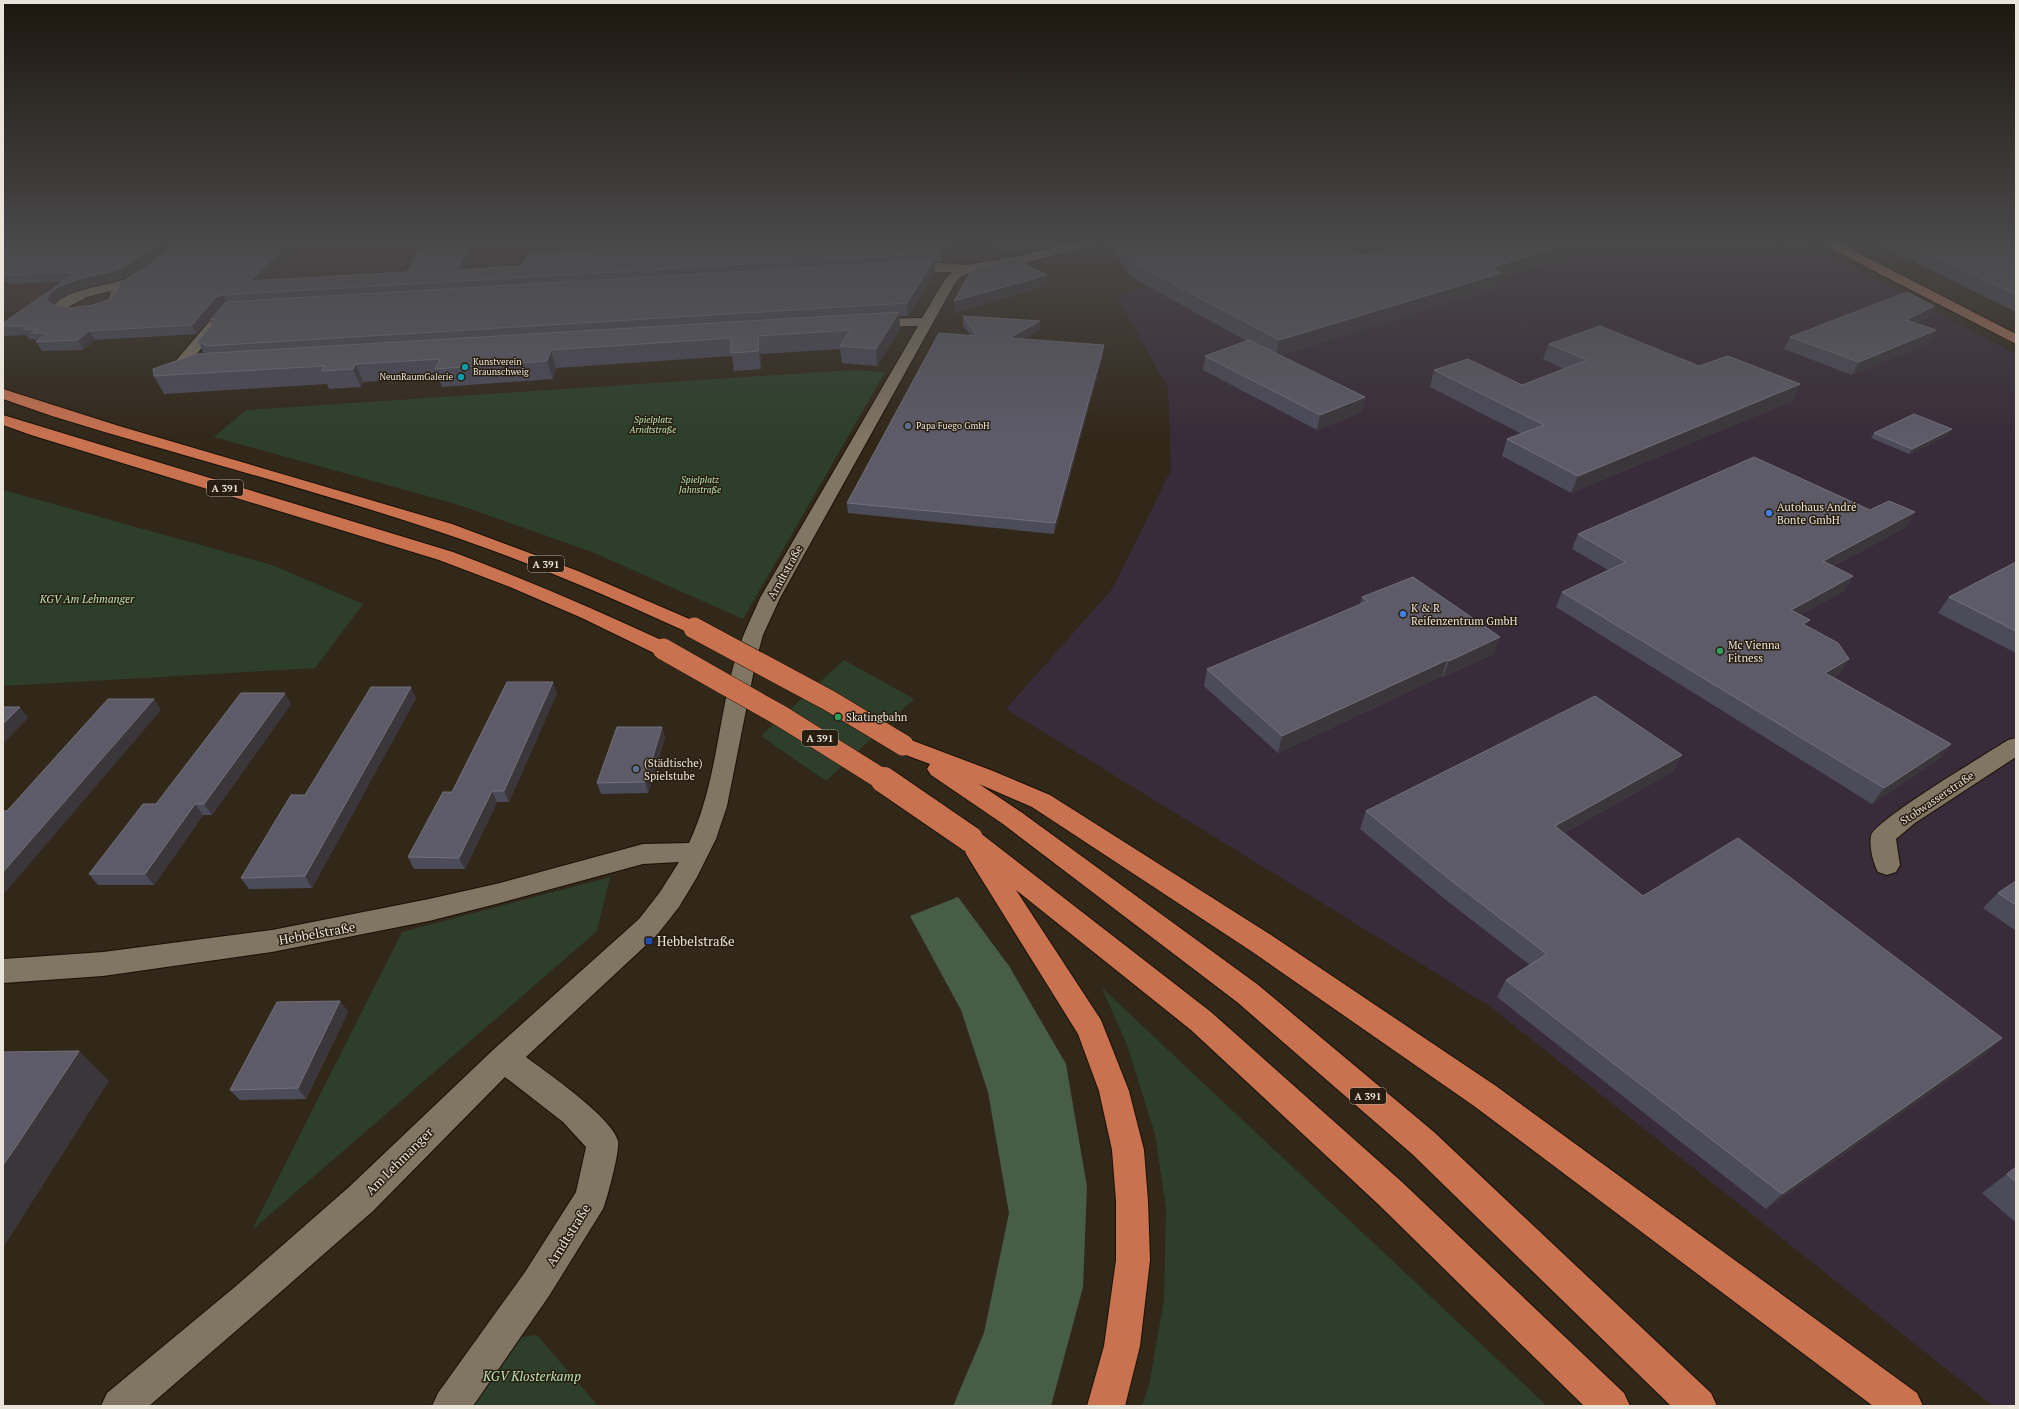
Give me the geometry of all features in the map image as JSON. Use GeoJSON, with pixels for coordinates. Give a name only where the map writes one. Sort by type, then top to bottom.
{"type":"FeatureCollection","features":[{"type":"Feature","properties":{"kind":"highway","name":"A 391"},"geometry":{"type":"LineString","coordinates":[[3,394],[124,434],[446,528],[551,566],[621,595],[694,628],[823,698],[903,745],[1012,818],[1247,993],[1411,1133],[1698,1406]]}},
{"type":"Feature","properties":{"kind":"highway","name":"A 391"},"geometry":{"type":"LineString","coordinates":[[3,420],[37,432],[446,556],[546,595],[663,649],[779,713],[833,746],[904,792],[970,839],[1201,1022],[1390,1193],[1610,1406]]}},
{"type":"Feature","properties":{"kind":"highway"},"geometry":{"type":"LineString","coordinates":[[903,745],[985,776],[1041,801],[1261,943],[1485,1096],[1904,1406]]}},
{"type":"Feature","properties":{"kind":"highway"},"geometry":{"type":"LineString","coordinates":[[970,839],[1091,1029],[1114,1090],[1128,1150],[1132,1201],[1133,1260],[1122,1346],[1106,1406]]}},
{"type":"Feature","properties":{"kind":"main road"},"geometry":{"type":"LineString","coordinates":[[1952,307],[2016,340]]}},
{"type":"Feature","properties":{"kind":"main road"},"geometry":{"type":"LineString","coordinates":[[1969,307],[2016,331]]}},
{"type":"Feature","properties":{"kind":"street","name":"Arndtstraße"},"geometry":{"type":"LineString","coordinates":[[666,905],[680,887],[697,853],[714,807],[744,666],[752,638],[770,598],[935,307]]}},
{"type":"Feature","properties":{"kind":"street"},"geometry":{"type":"LineString","coordinates":[[208,366],[184,368],[179,366],[227,310]]}},
{"type":"Feature","properties":{"kind":"street"},"geometry":{"type":"LineString","coordinates":[[851,324],[907,321],[926,322]]}},
{"type":"Feature","properties":{"kind":"street","name":"Stobwasserstraße"},"geometry":{"type":"LineString","coordinates":[[1887,865],[1883,836],[1906,817],[2016,746]]}},
{"type":"Feature","properties":{"kind":"street","name":"Hebbelstraße"},"geometry":{"type":"LineString","coordinates":[[3,971],[88,965],[272,941],[344,928],[500,894],[643,854],[671,852],[697,853]]}},
{"type":"Feature","properties":{"kind":"street","name":"Am Lehmanger"},"geometry":{"type":"LineString","coordinates":[[120,1406],[248,1298],[361,1199],[504,1058],[648,927],[666,905]]}},
{"type":"Feature","properties":{"kind":"street","name":"Arndtstraße"},"geometry":{"type":"LineString","coordinates":[[451,1406],[537,1284],[591,1198],[603,1142],[574,1112],[504,1058]]}},
{"type":"Feature","properties":{"kind":"shaded area"},"geometry":{"type":"Polygon","coordinates":[[[3,307],[105,307],[64,310],[3,312],[3,307]]]}},
{"type":"Feature","properties":{"kind":"shaded area"},"geometry":{"type":"Polygon","coordinates":[[[1122,307],[1928,307],[2016,354],[2016,1406],[1993,1406],[1488,1005],[1006,709],[1113,588],[1171,470],[1168,388],[1122,307]]]}},
{"type":"Feature","properties":{"kind":"green space","name":"Spielplatz Jahnstraße"},"geometry":{"type":"Polygon","coordinates":[[[853,370],[885,372],[743,619],[592,552],[456,504],[214,437],[246,410],[853,370]]]}},
{"type":"Feature","properties":{"kind":"green space","name":"KGV Am Lehmanger"},"geometry":{"type":"Polygon","coordinates":[[[3,490],[272,565],[363,604],[315,668],[3,686],[3,490]]]}},
{"type":"Feature","properties":{"kind":"green space","name":"Skatingbahn"},"geometry":{"type":"Polygon","coordinates":[[[844,660],[914,699],[826,781],[761,736],[844,660]]]}},
{"type":"Feature","properties":{"kind":"green space"},"geometry":{"type":"Polygon","coordinates":[[[610,877],[597,931],[252,1230],[402,932],[610,877]]]}},
{"type":"Feature","properties":{"kind":"green space"},"geometry":{"type":"Polygon","coordinates":[[[958,897],[1009,966],[1066,1064],[1087,1187],[1083,1287],[1051,1406],[953,1406],[984,1333],[1009,1213],[988,1092],[961,1010],[910,916],[958,897]]]}},
{"type":"Feature","properties":{"kind":"green space"},"geometry":{"type":"Polygon","coordinates":[[[1102,988],[1547,1406],[1142,1406],[1149,1385],[1164,1300],[1166,1208],[1155,1134],[1127,1045],[1102,988]]]}},
{"type":"Feature","properties":{"kind":"green space","name":"KGV Klosterkamp"},"geometry":{"type":"Polygon","coordinates":[[[537,1335],[598,1406],[474,1406],[522,1337],[537,1335]]]}},
{"type":"Feature","properties":{"kind":"building"},"geometry":{"type":"Polygon","coordinates":[[[27,307],[71,308],[208,307],[192,325],[89,331],[78,340],[36,342],[47,333],[31,333],[37,329],[23,330],[28,326],[3,326],[3,323],[27,307]]]}},
{"type":"Feature","properties":{"kind":"building"},"geometry":{"type":"Polygon","coordinates":[[[222,307],[846,307],[207,346],[198,341],[217,319],[210,320],[222,307]]]}},
{"type":"Feature","properties":{"kind":"building"},"geometry":{"type":"Polygon","coordinates":[[[1216,307],[1390,307],[1279,340],[1216,307]]]}},
{"type":"Feature","properties":{"kind":"building"},"geometry":{"type":"Polygon","coordinates":[[[1869,307],[1932,307],[1906,320],[1936,330],[1859,362],[1790,337],[1869,307]]]}},
{"type":"Feature","properties":{"kind":"building"},"geometry":{"type":"Polygon","coordinates":[[[899,312],[876,349],[840,346],[850,330],[758,336],[759,351],[731,353],[731,338],[551,350],[547,361],[435,369],[440,359],[356,364],[353,369],[321,371],[325,366],[154,376],[153,369],[196,354],[899,312]]]}},
{"type":"Feature","properties":{"kind":"building"},"geometry":{"type":"Polygon","coordinates":[[[963,316],[1040,321],[1009,338],[1104,345],[1055,523],[847,503],[939,333],[977,336],[963,316]]]}},
{"type":"Feature","properties":{"kind":"building"},"geometry":{"type":"Polygon","coordinates":[[[1600,326],[1699,366],[1728,356],[1800,384],[1578,476],[1507,439],[1544,425],[1434,370],[1468,359],[1522,385],[1587,360],[1549,344],[1600,326]]]}},
{"type":"Feature","properties":{"kind":"building"},"geometry":{"type":"Polygon","coordinates":[[[1249,340],[1365,397],[1320,415],[1205,356],[1249,340]]]}},
{"type":"Feature","properties":{"kind":"building"},"geometry":{"type":"Polygon","coordinates":[[[1914,414],[1952,429],[1912,449],[1874,433],[1914,414]]]}},
{"type":"Feature","properties":{"kind":"building"},"geometry":{"type":"Polygon","coordinates":[[[1754,457],[1870,510],[1889,501],[1915,512],[1823,561],[1853,576],[1791,610],[1810,620],[1803,624],[1838,643],[1849,659],[1825,673],[1951,744],[1884,788],[1562,592],[1626,562],[1578,534],[1754,457]]]}},
{"type":"Feature","properties":{"kind":"building"},"geometry":{"type":"Polygon","coordinates":[[[2016,562],[2016,631],[1949,597],[2016,562]]]}},
{"type":"Feature","properties":{"kind":"building"},"geometry":{"type":"Polygon","coordinates":[[[1413,577],[1500,637],[1282,736],[1207,669],[1368,601],[1362,597],[1413,577]]]}},
{"type":"Feature","properties":{"kind":"building"},"geometry":{"type":"Polygon","coordinates":[[[507,682],[553,682],[504,791],[492,791],[459,858],[408,857],[443,792],[452,792],[507,682]]]}},
{"type":"Feature","properties":{"kind":"building"},"geometry":{"type":"Polygon","coordinates":[[[371,687],[411,687],[305,876],[241,878],[291,795],[305,795],[371,687]]]}},
{"type":"Feature","properties":{"kind":"building"},"geometry":{"type":"Polygon","coordinates":[[[241,693],[285,693],[204,804],[195,804],[145,874],[89,874],[143,804],[156,804],[241,693]]]}},
{"type":"Feature","properties":{"kind":"building"},"geometry":{"type":"Polygon","coordinates":[[[1595,696],[1682,755],[1555,826],[1643,896],[1738,838],[2002,1038],[1782,1194],[1506,980],[1547,954],[1453,882],[1366,811],[1595,696]]]}},
{"type":"Feature","properties":{"kind":"building"},"geometry":{"type":"Polygon","coordinates":[[[108,699],[154,699],[3,872],[3,811],[7,811],[108,699]]]}},
{"type":"Feature","properties":{"kind":"building"},"geometry":{"type":"Polygon","coordinates":[[[3,707],[20,707],[3,724],[3,707]]]}},
{"type":"Feature","properties":{"kind":"building"},"geometry":{"type":"Polygon","coordinates":[[[617,727],[662,727],[645,782],[597,783],[617,727]]]}},
{"type":"Feature","properties":{"kind":"building"},"geometry":{"type":"Polygon","coordinates":[[[2016,881],[2016,905],[1998,893],[2016,881]]]}},
{"type":"Feature","properties":{"kind":"building"},"geometry":{"type":"Polygon","coordinates":[[[340,1001],[298,1088],[230,1090],[277,1002],[340,1001]]]}},
{"type":"Feature","properties":{"kind":"building"},"geometry":{"type":"Polygon","coordinates":[[[79,1051],[15,1148],[3,1165],[3,1052],[79,1051]]]}},
{"type":"Feature","properties":{"kind":"building"},"geometry":{"type":"Polygon","coordinates":[[[2016,1167],[2016,1182],[2007,1174],[2016,1167]]]}},
{"type":"Feature","properties":{"kind":"place","name":"Kunstverein Braunschweig"},"geometry":{"type":"Point","coordinates":[465,367]}},
{"type":"Feature","properties":{"kind":"place","name":"NeunRaumGalerie"},"geometry":{"type":"Point","coordinates":[461,377]}},
{"type":"Feature","properties":{"kind":"place","name":"Papa Fuego GmbH"},"geometry":{"type":"Point","coordinates":[908,426]}},
{"type":"Feature","properties":{"kind":"place","name":"Autohaus André Bonte GmbH"},"geometry":{"type":"Point","coordinates":[1769,513]}},
{"type":"Feature","properties":{"kind":"place","name":"K & R Reifenzentrum GmbH"},"geometry":{"type":"Point","coordinates":[1403,614]}},
{"type":"Feature","properties":{"kind":"place","name":"Mc Vienna Fitness"},"geometry":{"type":"Point","coordinates":[1720,651]}},
{"type":"Feature","properties":{"kind":"place","name":"Skatingbahn"},"geometry":{"type":"Point","coordinates":[838,717]}},
{"type":"Feature","properties":{"kind":"place","name":"(Städtische) Spielstube"},"geometry":{"type":"Point","coordinates":[636,769]}},
{"type":"Feature","properties":{"kind":"place","name":"Hebbelstraße"},"geometry":{"type":"Point","coordinates":[649,941]}},
{"type":"Feature","properties":{"kind":"park label","name":"Spielplatz Arndtstraße"},"geometry":{"type":"Point","coordinates":[653,426]}}]}
